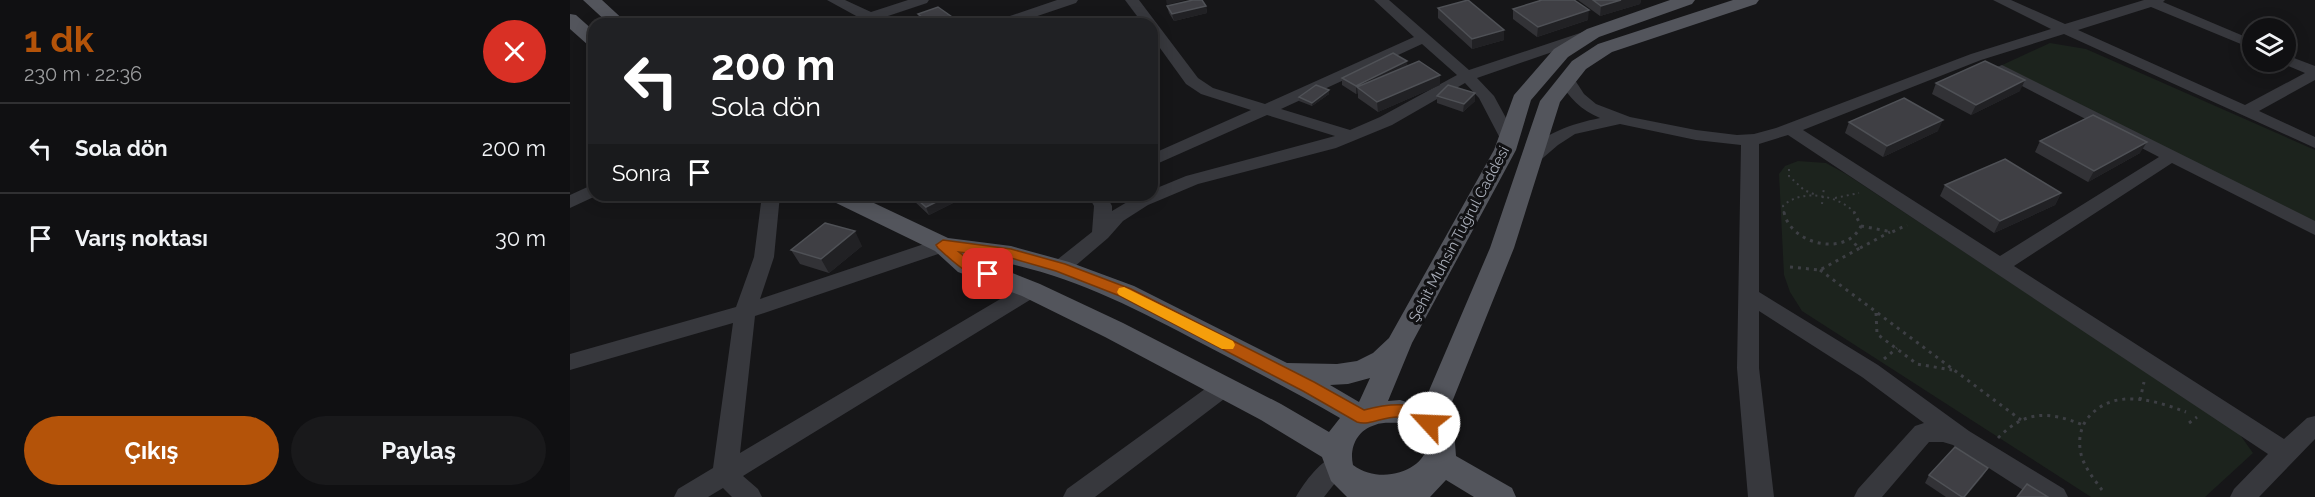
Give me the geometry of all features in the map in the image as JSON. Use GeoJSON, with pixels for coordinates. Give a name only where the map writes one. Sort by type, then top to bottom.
{"type":"FeatureCollection","features":[{"type":"Feature","properties":{"kind":"main road"},"geometry":{"type":"LineString","coordinates":[[592,0],[612,18]]}},
{"type":"Feature","properties":{"kind":"main road","name":"Şehit Muhsin Tuğrul Caddesi"},"geometry":{"type":"LineString","coordinates":[[1365,416],[1399,344],[1509,140],[1521,99],[1561,53],[1593,33],[1661,3],[1686,0]]}},
{"type":"Feature","properties":{"kind":"main road","name":"Şehit Muhsin Tuğrul Caddesi"},"geometry":{"type":"LineString","coordinates":[[1429,423],[1502,248],[1550,101],[1579,65],[1605,48],[1749,0]]}},
{"type":"Feature","properties":{"kind":"main road"},"geometry":{"type":"LineString","coordinates":[[572,24],[588,36]]}},
{"type":"Feature","properties":{"kind":"main road"},"geometry":{"type":"LineString","coordinates":[[850,201],[943,245],[967,266],[1031,290],[1224,387],[1342,473],[1362,492],[1409,495],[1434,477],[1443,452],[1441,440],[1429,423],[1412,413],[1400,410],[1365,416],[1344,433],[1342,473]]}},
{"type":"Feature","properties":{"kind":"main road"},"geometry":{"type":"LineString","coordinates":[[943,245],[1011,254],[1060,268],[1125,292],[1365,416]]}},
{"type":"Feature","properties":{"kind":"main road"},"geometry":{"type":"LineString","coordinates":[[1276,370],[1321,375],[1346,374],[1380,362],[1399,344]]}},
{"type":"Feature","properties":{"kind":"main road"},"geometry":{"type":"LineString","coordinates":[[1441,462],[1501,497]]}},
{"type":"Feature","properties":{"kind":"street"},"geometry":{"type":"LineString","coordinates":[[834,0],[868,17],[922,0]]}},
{"type":"Feature","properties":{"kind":"street"},"geometry":{"type":"LineString","coordinates":[[1018,18],[1071,0]]}},
{"type":"Feature","properties":{"kind":"street"},"geometry":{"type":"LineString","coordinates":[[1132,0],[1146,18]]}},
{"type":"Feature","properties":{"kind":"street"},"geometry":{"type":"LineString","coordinates":[[1381,0],[1467,76],[1486,96],[1509,140]]}},
{"type":"Feature","properties":{"kind":"street"},"geometry":{"type":"LineString","coordinates":[[2000,0],[2315,142]]}},
{"type":"Feature","properties":{"kind":"street"},"geometry":{"type":"LineString","coordinates":[[1567,80],[1573,92],[1582,102],[1596,111],[1619,120],[1721,138],[1750,140],[1790,129],[1976,57],[2154,1],[2242,40]]}},
{"type":"Feature","properties":{"kind":"street"},"geometry":{"type":"LineString","coordinates":[[1158,194],[1192,180],[1330,144],[1386,121],[1467,76],[1593,33]]}},
{"type":"Feature","properties":{"kind":"street"},"geometry":{"type":"LineString","coordinates":[[1158,35],[1192,81],[1207,91],[1261,110],[1350,135]]}},
{"type":"Feature","properties":{"kind":"street"},"geometry":{"type":"LineString","coordinates":[[1158,158],[1423,38]]}},
{"type":"Feature","properties":{"kind":"street"},"geometry":{"type":"LineString","coordinates":[[1976,57],[2315,229]]}},
{"type":"Feature","properties":{"kind":"street"},"geometry":{"type":"LineString","coordinates":[[2296,64],[2315,73]]}},
{"type":"Feature","properties":{"kind":"street"},"geometry":{"type":"LineString","coordinates":[[2245,112],[2315,73]]}},
{"type":"Feature","properties":{"kind":"street"},"geometry":{"type":"LineString","coordinates":[[1531,159],[1556,136],[1568,130],[1619,120]]}},
{"type":"Feature","properties":{"kind":"street"},"geometry":{"type":"LineString","coordinates":[[1790,129],[2285,452]]}},
{"type":"Feature","properties":{"kind":"street"},"geometry":{"type":"LineString","coordinates":[[1750,140],[1748,368],[1761,497]]}},
{"type":"Feature","properties":{"kind":"street"},"geometry":{"type":"LineString","coordinates":[[1999,266],[2170,157]]}},
{"type":"Feature","properties":{"kind":"street"},"geometry":{"type":"LineString","coordinates":[[570,202],[588,193]]}},
{"type":"Feature","properties":{"kind":"street"},"geometry":{"type":"LineString","coordinates":[[725,474],[745,312],[764,257],[770,201]]}},
{"type":"Feature","properties":{"kind":"street"},"geometry":{"type":"LineString","coordinates":[[1100,201],[1102,206],[1101,234]]}},
{"type":"Feature","properties":{"kind":"street"},"geometry":{"type":"LineString","coordinates":[[1060,268],[1101,234],[1116,217],[1141,201]]}},
{"type":"Feature","properties":{"kind":"street"},"geometry":{"type":"LineString","coordinates":[[570,362],[745,312],[943,245]]}},
{"type":"Feature","properties":{"kind":"street"},"geometry":{"type":"LineString","coordinates":[[687,497],[1031,290]]}},
{"type":"Feature","properties":{"kind":"street"},"geometry":{"type":"LineString","coordinates":[[1749,295],[1870,371],[1961,438],[2055,497]]}},
{"type":"Feature","properties":{"kind":"street"},"geometry":{"type":"LineString","coordinates":[[1076,497],[1224,387]]}},
{"type":"Feature","properties":{"kind":"street"},"geometry":{"type":"LineString","coordinates":[[2243,497],[2285,452],[2315,425]]}},
{"type":"Feature","properties":{"kind":"street"},"geometry":{"type":"LineString","coordinates":[[1867,497],[1923,433],[1943,432],[1961,438]]}},
{"type":"Feature","properties":{"kind":"street"},"geometry":{"type":"LineString","coordinates":[[1309,497],[1342,473]]}},
{"type":"Feature","properties":{"kind":"street"},"geometry":{"type":"LineString","coordinates":[[725,474],[749,497]]}},
{"type":"Feature","properties":{"kind":"path"},"geometry":{"type":"LineString","coordinates":[[1788,169],[1788,176],[1804,190],[1823,196],[1845,204],[1854,211],[1861,226],[1858,236],[1851,241],[1833,244],[1812,241],[1800,236],[1784,222],[1783,207],[1788,201],[1807,195],[1823,196],[1846,198],[1859,193]]}},
{"type":"Feature","properties":{"kind":"path"},"geometry":{"type":"LineString","coordinates":[[1822,204],[1824,187]]}},
{"type":"Feature","properties":{"kind":"path"},"geometry":{"type":"LineString","coordinates":[[1820,270],[1907,225]]}},
{"type":"Feature","properties":{"kind":"path"},"geometry":{"type":"LineString","coordinates":[[1861,226],[1892,232]]}},
{"type":"Feature","properties":{"kind":"path"},"geometry":{"type":"LineString","coordinates":[[1851,241],[1860,248]]}},
{"type":"Feature","properties":{"kind":"path"},"geometry":{"type":"LineString","coordinates":[[1790,267],[1820,270],[2021,420]]}},
{"type":"Feature","properties":{"kind":"path"},"geometry":{"type":"LineString","coordinates":[[1876,313],[1877,334],[1917,364],[1953,370]]}},
{"type":"Feature","properties":{"kind":"path"},"geometry":{"type":"LineString","coordinates":[[2102,490],[2079,451],[2081,430],[2090,413],[2111,401],[2134,399],[2167,405],[2198,417],[2189,423]]}},
{"type":"Feature","properties":{"kind":"path"},"geometry":{"type":"LineString","coordinates":[[1986,454],[2009,425],[2035,414],[2064,416],[2083,425]]}},
{"type":"Feature","properties":{"kind":"shaded area"},"geometry":{"type":"Polygon","coordinates":[[[2050,43],[2086,49],[2315,150],[2315,222],[2000,66],[2050,43]]]}},
{"type":"Feature","properties":{"kind":"shaded area"},"geometry":{"type":"Polygon","coordinates":[[[1798,161],[1826,163],[1846,174],[2238,432],[2253,453],[2205,497],[2091,497],[1802,311],[1790,292],[1784,275],[1779,174],[1785,166],[1798,161]]]}},
{"type":"Feature","properties":{"kind":"building"},"geometry":{"type":"Polygon","coordinates":[[[1202,0],[1206,6],[1172,14],[1167,6],[1202,0]]]}},
{"type":"Feature","properties":{"kind":"building"},"geometry":{"type":"Polygon","coordinates":[[[1468,0],[1504,30],[1472,39],[1438,8],[1468,0]]]}},
{"type":"Feature","properties":{"kind":"building"},"geometry":{"type":"Polygon","coordinates":[[[1542,0],[1574,0],[1589,10],[1538,27],[1513,9],[1542,0]]]}},
{"type":"Feature","properties":{"kind":"building"},"geometry":{"type":"Polygon","coordinates":[[[1593,0],[1621,0],[1601,6],[1593,0]]]}},
{"type":"Feature","properties":{"kind":"building"},"geometry":{"type":"Polygon","coordinates":[[[938,7],[954,18],[923,18],[918,14],[938,7]]]}},
{"type":"Feature","properties":{"kind":"building"},"geometry":{"type":"Polygon","coordinates":[[[1393,53],[1407,61],[1356,86],[1342,78],[1393,53]]]}},
{"type":"Feature","properties":{"kind":"building"},"geometry":{"type":"Polygon","coordinates":[[[1419,61],[1440,75],[1377,102],[1357,87],[1419,61]]]}},
{"type":"Feature","properties":{"kind":"building"},"geometry":{"type":"Polygon","coordinates":[[[1985,61],[2025,80],[1976,105],[1936,83],[1985,61]]]}},
{"type":"Feature","properties":{"kind":"building"},"geometry":{"type":"Polygon","coordinates":[[[1316,85],[1329,90],[1312,103],[1299,97],[1316,85]]]}},
{"type":"Feature","properties":{"kind":"building"},"geometry":{"type":"Polygon","coordinates":[[[1448,85],[1475,93],[1464,104],[1437,96],[1448,85]]]}},
{"type":"Feature","properties":{"kind":"building"},"geometry":{"type":"Polygon","coordinates":[[[1904,98],[1943,120],[1887,146],[1849,122],[1904,98]]]}},
{"type":"Feature","properties":{"kind":"building"},"geometry":{"type":"Polygon","coordinates":[[[2093,115],[2147,142],[2094,171],[2040,141],[2093,115]]]}},
{"type":"Feature","properties":{"kind":"building"},"geometry":{"type":"Polygon","coordinates":[[[2005,159],[2061,193],[2000,221],[1945,185],[2005,159]]]}},
{"type":"Feature","properties":{"kind":"building"},"geometry":{"type":"Polygon","coordinates":[[[919,201],[938,201],[926,207],[919,201]]]}},
{"type":"Feature","properties":{"kind":"building"},"geometry":{"type":"Polygon","coordinates":[[[825,223],[855,231],[821,259],[791,250],[825,223]]]}},
{"type":"Feature","properties":{"kind":"building"},"geometry":{"type":"Polygon","coordinates":[[[1955,447],[1988,468],[1964,497],[1929,475],[1955,447]]]}},
{"type":"Feature","properties":{"kind":"building"},"geometry":{"type":"Polygon","coordinates":[[[2027,484],[2048,497],[2017,497],[2027,484]]]}},
{"type":"Feature","properties":{"kind":"slow traffic"},"geometry":{"type":"LineString","coordinates":[[1124,292],[1228,345]]}},
{"type":"Feature","properties":{"kind":"route"},"geometry":{"type":"LineString","coordinates":[[988,274],[967,266],[943,245],[1011,254],[1060,268],[1125,292],[1362,417],[1387,410],[1400,410],[1412,413],[1429,423]]}}]}
